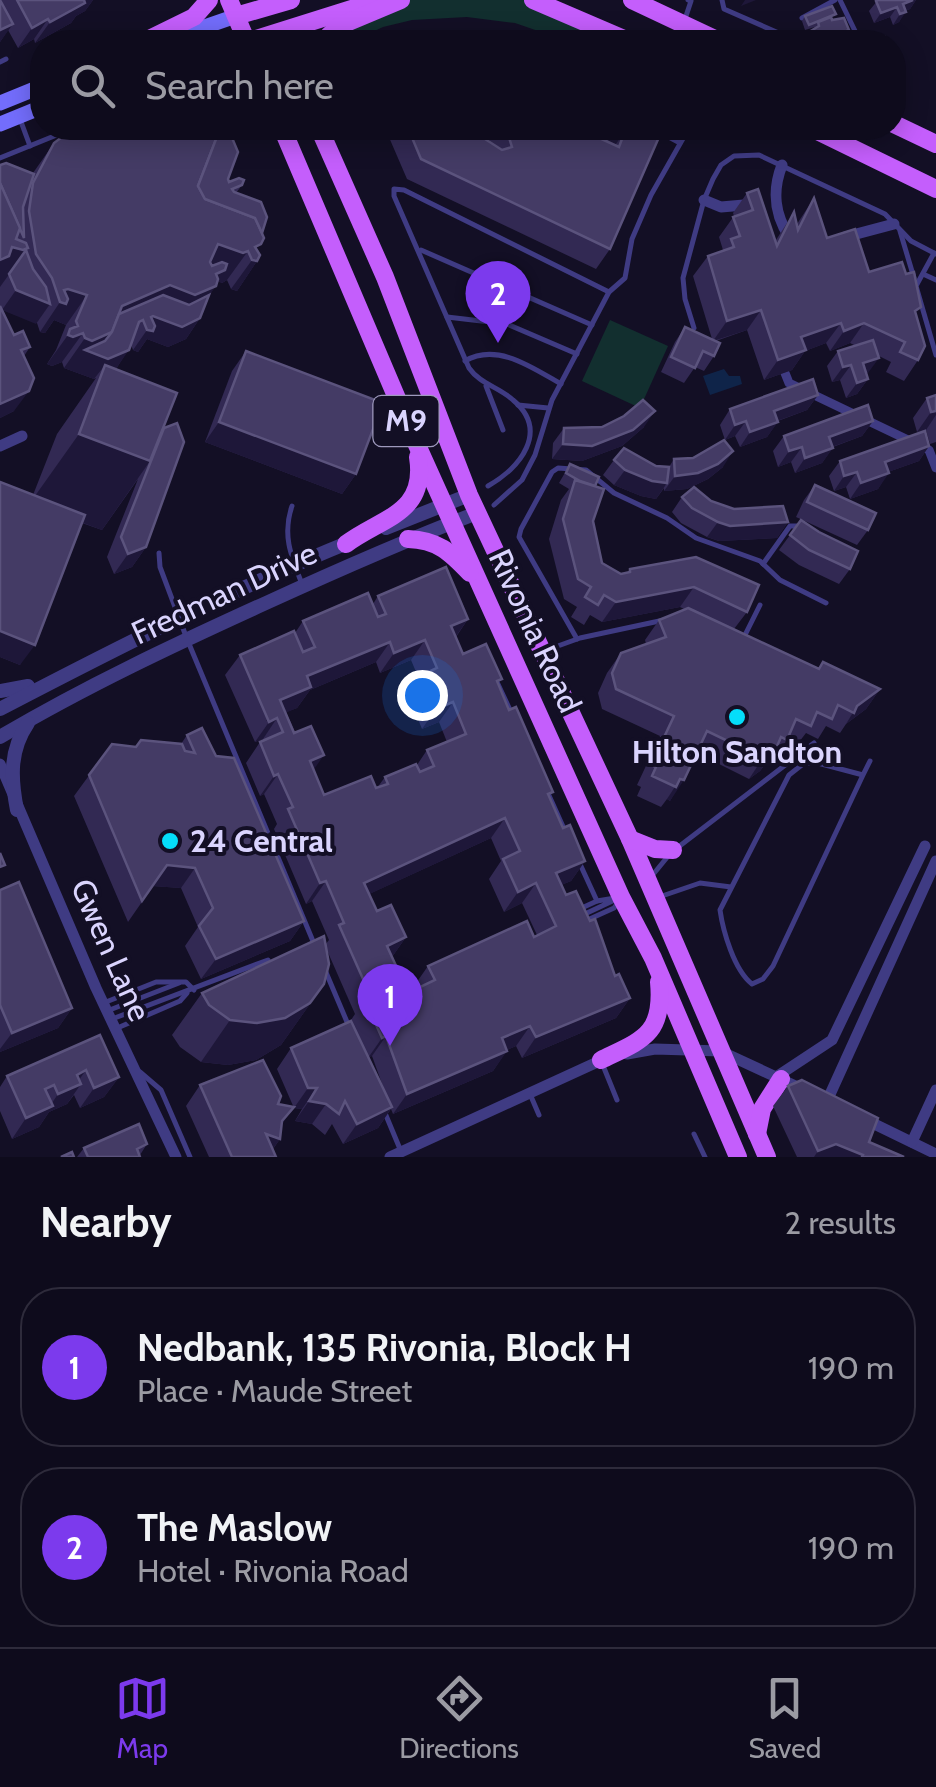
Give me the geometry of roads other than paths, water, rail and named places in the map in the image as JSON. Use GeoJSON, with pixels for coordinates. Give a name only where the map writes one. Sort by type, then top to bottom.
{"type":"FeatureCollection","features":[{"type":"Feature","properties":{"kind":"main road"},"geometry":{"type":"LineString","coordinates":[[167,30],[194,17],[209,0]]}},
{"type":"Feature","properties":{"kind":"main road"},"geometry":{"type":"LineString","coordinates":[[186,30],[233,8],[291,0]]}},
{"type":"Feature","properties":{"kind":"main road"},"geometry":{"type":"LineString","coordinates":[[297,30],[380,0]]}},
{"type":"Feature","properties":{"kind":"main road"},"geometry":{"type":"LineString","coordinates":[[335,30],[401,0]]}},
{"type":"Feature","properties":{"kind":"main road"},"geometry":{"type":"LineString","coordinates":[[532,0],[603,30]]}},
{"type":"Feature","properties":{"kind":"main road"},"geometry":{"type":"LineString","coordinates":[[632,0],[696,30]]}},
{"type":"Feature","properties":{"kind":"main road"},"geometry":{"type":"LineString","coordinates":[[263,4],[275,30]]}},
{"type":"Feature","properties":{"kind":"main road"},"geometry":{"type":"LineString","coordinates":[[684,24],[689,30]]}},
{"type":"Feature","properties":{"kind":"main road"},"geometry":{"type":"LineString","coordinates":[[0,104],[30,91]]}},
{"type":"Feature","properties":{"kind":"main road"},"geometry":{"type":"LineString","coordinates":[[0,124],[30,112]]}},
{"type":"Feature","properties":{"kind":"main road"},"geometry":{"type":"LineString","coordinates":[[906,130],[936,144]]}},
{"type":"Feature","properties":{"kind":"main road","name":"Rivonia Road"},"geometry":{"type":"LineString","coordinates":[[287,140],[412,436],[480,584],[500,645],[556,749],[621,897],[653,958],[738,1157]]}},
{"type":"Feature","properties":{"kind":"main road","name":"Rivonia Road"},"geometry":{"type":"LineString","coordinates":[[325,140],[385,277],[469,495],[486,509],[542,652],[630,839],[768,1157]]}},
{"type":"Feature","properties":{"kind":"main road"},"geometry":{"type":"LineString","coordinates":[[836,140],[936,189]]}},
{"type":"Feature","properties":{"kind":"main road"},"geometry":{"type":"LineString","coordinates":[[346,544],[410,502],[420,478],[412,436]]}},
{"type":"Feature","properties":{"kind":"main road"},"geometry":{"type":"LineString","coordinates":[[408,539],[440,544],[480,584]]}},
{"type":"Feature","properties":{"kind":"main road"},"geometry":{"type":"LineString","coordinates":[[556,749],[583,737]]}},
{"type":"Feature","properties":{"kind":"main road"},"geometry":{"type":"LineString","coordinates":[[630,839],[655,850],[674,850]]}},
{"type":"Feature","properties":{"kind":"main road"},"geometry":{"type":"LineString","coordinates":[[600,1060],[640,1041],[655,1026],[660,995],[653,958]]}},
{"type":"Feature","properties":{"kind":"main road"},"geometry":{"type":"LineString","coordinates":[[757,1134],[762,1109],[778,1078]]}},
{"type":"Feature","properties":{"kind":"street"},"geometry":{"type":"LineString","coordinates":[[782,164],[774,194],[790,238]]}},
{"type":"Feature","properties":{"kind":"street"},"geometry":{"type":"LineString","coordinates":[[704,200],[721,207],[746,206],[754,226]]}},
{"type":"Feature","properties":{"kind":"street"},"geometry":{"type":"LineString","coordinates":[[833,240],[897,227]]}},
{"type":"Feature","properties":{"kind":"street"},"geometry":{"type":"LineString","coordinates":[[793,396],[787,378],[930,450],[936,468]]}},
{"type":"Feature","properties":{"kind":"street"},"geometry":{"type":"LineString","coordinates":[[842,408],[848,422]]}},
{"type":"Feature","properties":{"kind":"street"},"geometry":{"type":"LineString","coordinates":[[893,432],[904,448]]}},
{"type":"Feature","properties":{"kind":"street"},"geometry":{"type":"LineString","coordinates":[[0,446],[22,436]]}},
{"type":"Feature","properties":{"kind":"street","name":"Fredman Drive"},"geometry":{"type":"LineString","coordinates":[[0,709],[294,564],[469,495]]}},
{"type":"Feature","properties":{"kind":"street","name":"Fredman Drive"},"geometry":{"type":"LineString","coordinates":[[0,737],[187,639],[408,539],[486,509]]}},
{"type":"Feature","properties":{"kind":"street"},"geometry":{"type":"LineString","coordinates":[[0,692],[11,692],[74,670]]}},
{"type":"Feature","properties":{"kind":"street"},"geometry":{"type":"LineString","coordinates":[[18,810],[12,786],[14,752],[23,731],[40,713]]}},
{"type":"Feature","properties":{"kind":"street","name":"Gwen Lane"},"geometry":{"type":"LineString","coordinates":[[0,764],[5,786],[176,1157]]}},
{"type":"Feature","properties":{"kind":"street"},"geometry":{"type":"LineString","coordinates":[[778,1078],[832,1040],[925,846]]}},
{"type":"Feature","properties":{"kind":"street"},"geometry":{"type":"LineString","coordinates":[[827,1101],[936,861]]}},
{"type":"Feature","properties":{"kind":"street"},"geometry":{"type":"LineString","coordinates":[[396,1154],[600,1060],[646,1050],[720,1051],[936,1154]]}},
{"type":"Feature","properties":{"kind":"street"},"geometry":{"type":"LineString","coordinates":[[912,1142],[936,1090]]}},
{"type":"Feature","properties":{"kind":"lane"},"geometry":{"type":"LineString","coordinates":[[722,0],[724,9],[771,30]]}},
{"type":"Feature","properties":{"kind":"lane"},"geometry":{"type":"LineString","coordinates":[[802,18],[838,0],[854,30]]}},
{"type":"Feature","properties":{"kind":"lane"},"geometry":{"type":"LineString","coordinates":[[684,24],[689,1]]}},
{"type":"Feature","properties":{"kind":"lane"},"geometry":{"type":"LineString","coordinates":[[19,116],[30,146]]}},
{"type":"Feature","properties":{"kind":"lane"},"geometry":{"type":"LineString","coordinates":[[0,158],[45,140]]}},
{"type":"Feature","properties":{"kind":"lane"},"geometry":{"type":"LineString","coordinates":[[592,152],[598,140]]}},
{"type":"Feature","properties":{"kind":"lane"},"geometry":{"type":"LineString","coordinates":[[674,140],[680,143]]}},
{"type":"Feature","properties":{"kind":"lane"},"geometry":{"type":"LineString","coordinates":[[486,509],[514,489],[529,467],[548,408],[609,292],[626,278],[632,239],[682,140]]}},
{"type":"Feature","properties":{"kind":"lane"},"geometry":{"type":"LineString","coordinates":[[694,328],[685,299],[684,278],[704,200],[716,173],[734,156],[759,154],[871,206],[910,241],[935,253],[916,286]]}},
{"type":"Feature","properties":{"kind":"lane"},"geometry":{"type":"LineString","coordinates":[[488,486],[513,470],[525,454],[528,423],[518,405],[472,372],[394,196],[396,188],[609,292]]}},
{"type":"Feature","properties":{"kind":"lane"},"geometry":{"type":"LineString","coordinates":[[897,227],[936,355]]}},
{"type":"Feature","properties":{"kind":"lane"},"geometry":{"type":"LineString","coordinates":[[418,249],[592,325]]}},
{"type":"Feature","properties":{"kind":"lane"},"geometry":{"type":"LineString","coordinates":[[923,274],[936,280]]}},
{"type":"Feature","properties":{"kind":"lane"},"geometry":{"type":"LineString","coordinates":[[448,318],[508,324],[577,354]]}},
{"type":"Feature","properties":{"kind":"lane"},"geometry":{"type":"LineString","coordinates":[[926,322],[936,325]]}},
{"type":"Feature","properties":{"kind":"lane"},"geometry":{"type":"LineString","coordinates":[[466,361],[485,352],[561,384]]}},
{"type":"Feature","properties":{"kind":"lane"},"geometry":{"type":"LineString","coordinates":[[484,382],[503,430]]}},
{"type":"Feature","properties":{"kind":"lane"},"geometry":{"type":"LineString","coordinates":[[518,405],[548,408]]}},
{"type":"Feature","properties":{"kind":"lane"},"geometry":{"type":"LineString","coordinates":[[577,639],[519,537],[552,472],[558,468],[586,470],[614,493],[667,518],[696,538],[748,555],[780,580],[826,603]]}},
{"type":"Feature","properties":{"kind":"lane"},"geometry":{"type":"LineString","coordinates":[[292,506],[285,530],[303,586]]}},
{"type":"Feature","properties":{"kind":"lane"},"geometry":{"type":"LineString","coordinates":[[763,564],[790,526],[811,532]]}},
{"type":"Feature","properties":{"kind":"lane"},"geometry":{"type":"LineString","coordinates":[[160,552],[160,566],[187,639],[316,949]]}},
{"type":"Feature","properties":{"kind":"lane"},"geometry":{"type":"LineString","coordinates":[[735,637],[744,637],[760,605]]}},
{"type":"Feature","properties":{"kind":"lane"},"geometry":{"type":"LineString","coordinates":[[542,652],[577,639],[667,619]]}},
{"type":"Feature","properties":{"kind":"lane"},"geometry":{"type":"LineString","coordinates":[[491,670],[516,722]]}},
{"type":"Feature","properties":{"kind":"lane"},"geometry":{"type":"LineString","coordinates":[[651,891],[674,850],[814,743]]}},
{"type":"Feature","properties":{"kind":"lane"},"geometry":{"type":"LineString","coordinates":[[863,775],[814,762],[796,768],[772,805],[720,906],[721,919],[744,977],[754,984],[773,966],[870,762]]}},
{"type":"Feature","properties":{"kind":"lane"},"geometry":{"type":"LineString","coordinates":[[540,776],[597,901]]}},
{"type":"Feature","properties":{"kind":"lane"},"geometry":{"type":"LineString","coordinates":[[651,891],[700,882],[731,887]]}},
{"type":"Feature","properties":{"kind":"lane"},"geometry":{"type":"LineString","coordinates":[[621,897],[555,928],[554,920],[597,901],[621,897]]}},
{"type":"Feature","properties":{"kind":"lane"},"geometry":{"type":"LineString","coordinates":[[109,1016],[180,1001],[190,991],[268,960]]}},
{"type":"Feature","properties":{"kind":"lane"},"geometry":{"type":"LineString","coordinates":[[324,967],[354,1040]]}},
{"type":"Feature","properties":{"kind":"lane"},"geometry":{"type":"LineString","coordinates":[[109,1016],[178,983],[190,982],[190,991]]}},
{"type":"Feature","properties":{"kind":"lane"},"geometry":{"type":"LineString","coordinates":[[600,1060],[617,1100]]}},
{"type":"Feature","properties":{"kind":"lane"},"geometry":{"type":"LineString","coordinates":[[134,1068],[161,1090],[190,1157]]}},
{"type":"Feature","properties":{"kind":"lane"},"geometry":{"type":"LineString","coordinates":[[528,1091],[539,1115]]}},
{"type":"Feature","properties":{"kind":"lane"},"geometry":{"type":"LineString","coordinates":[[385,1113],[396,1154]]}},
{"type":"Feature","properties":{"kind":"lane"},"geometry":{"type":"LineString","coordinates":[[694,1134],[705,1157]]}},
{"type":"Feature","properties":{"kind":"water"},"geometry":{"type":"Polygon","coordinates":[[[724,369],[729,376],[740,376],[742,384],[710,395],[703,376],[724,369]]]}},
{"type":"Feature","properties":{"kind":"place","name":"The Maslow"},"geometry":{"type":"Point","coordinates":[498,343]}},
{"type":"Feature","properties":{"kind":"place","name":"Hilton Sandton"},"geometry":{"type":"Point","coordinates":[737,717]}},
{"type":"Feature","properties":{"kind":"place","name":"24 Central"},"geometry":{"type":"Point","coordinates":[170,841]}},
{"type":"Feature","properties":{"kind":"place","name":"Nedbank, 135 Rivonia, Block H"},"geometry":{"type":"Point","coordinates":[390,1046]}}]}
